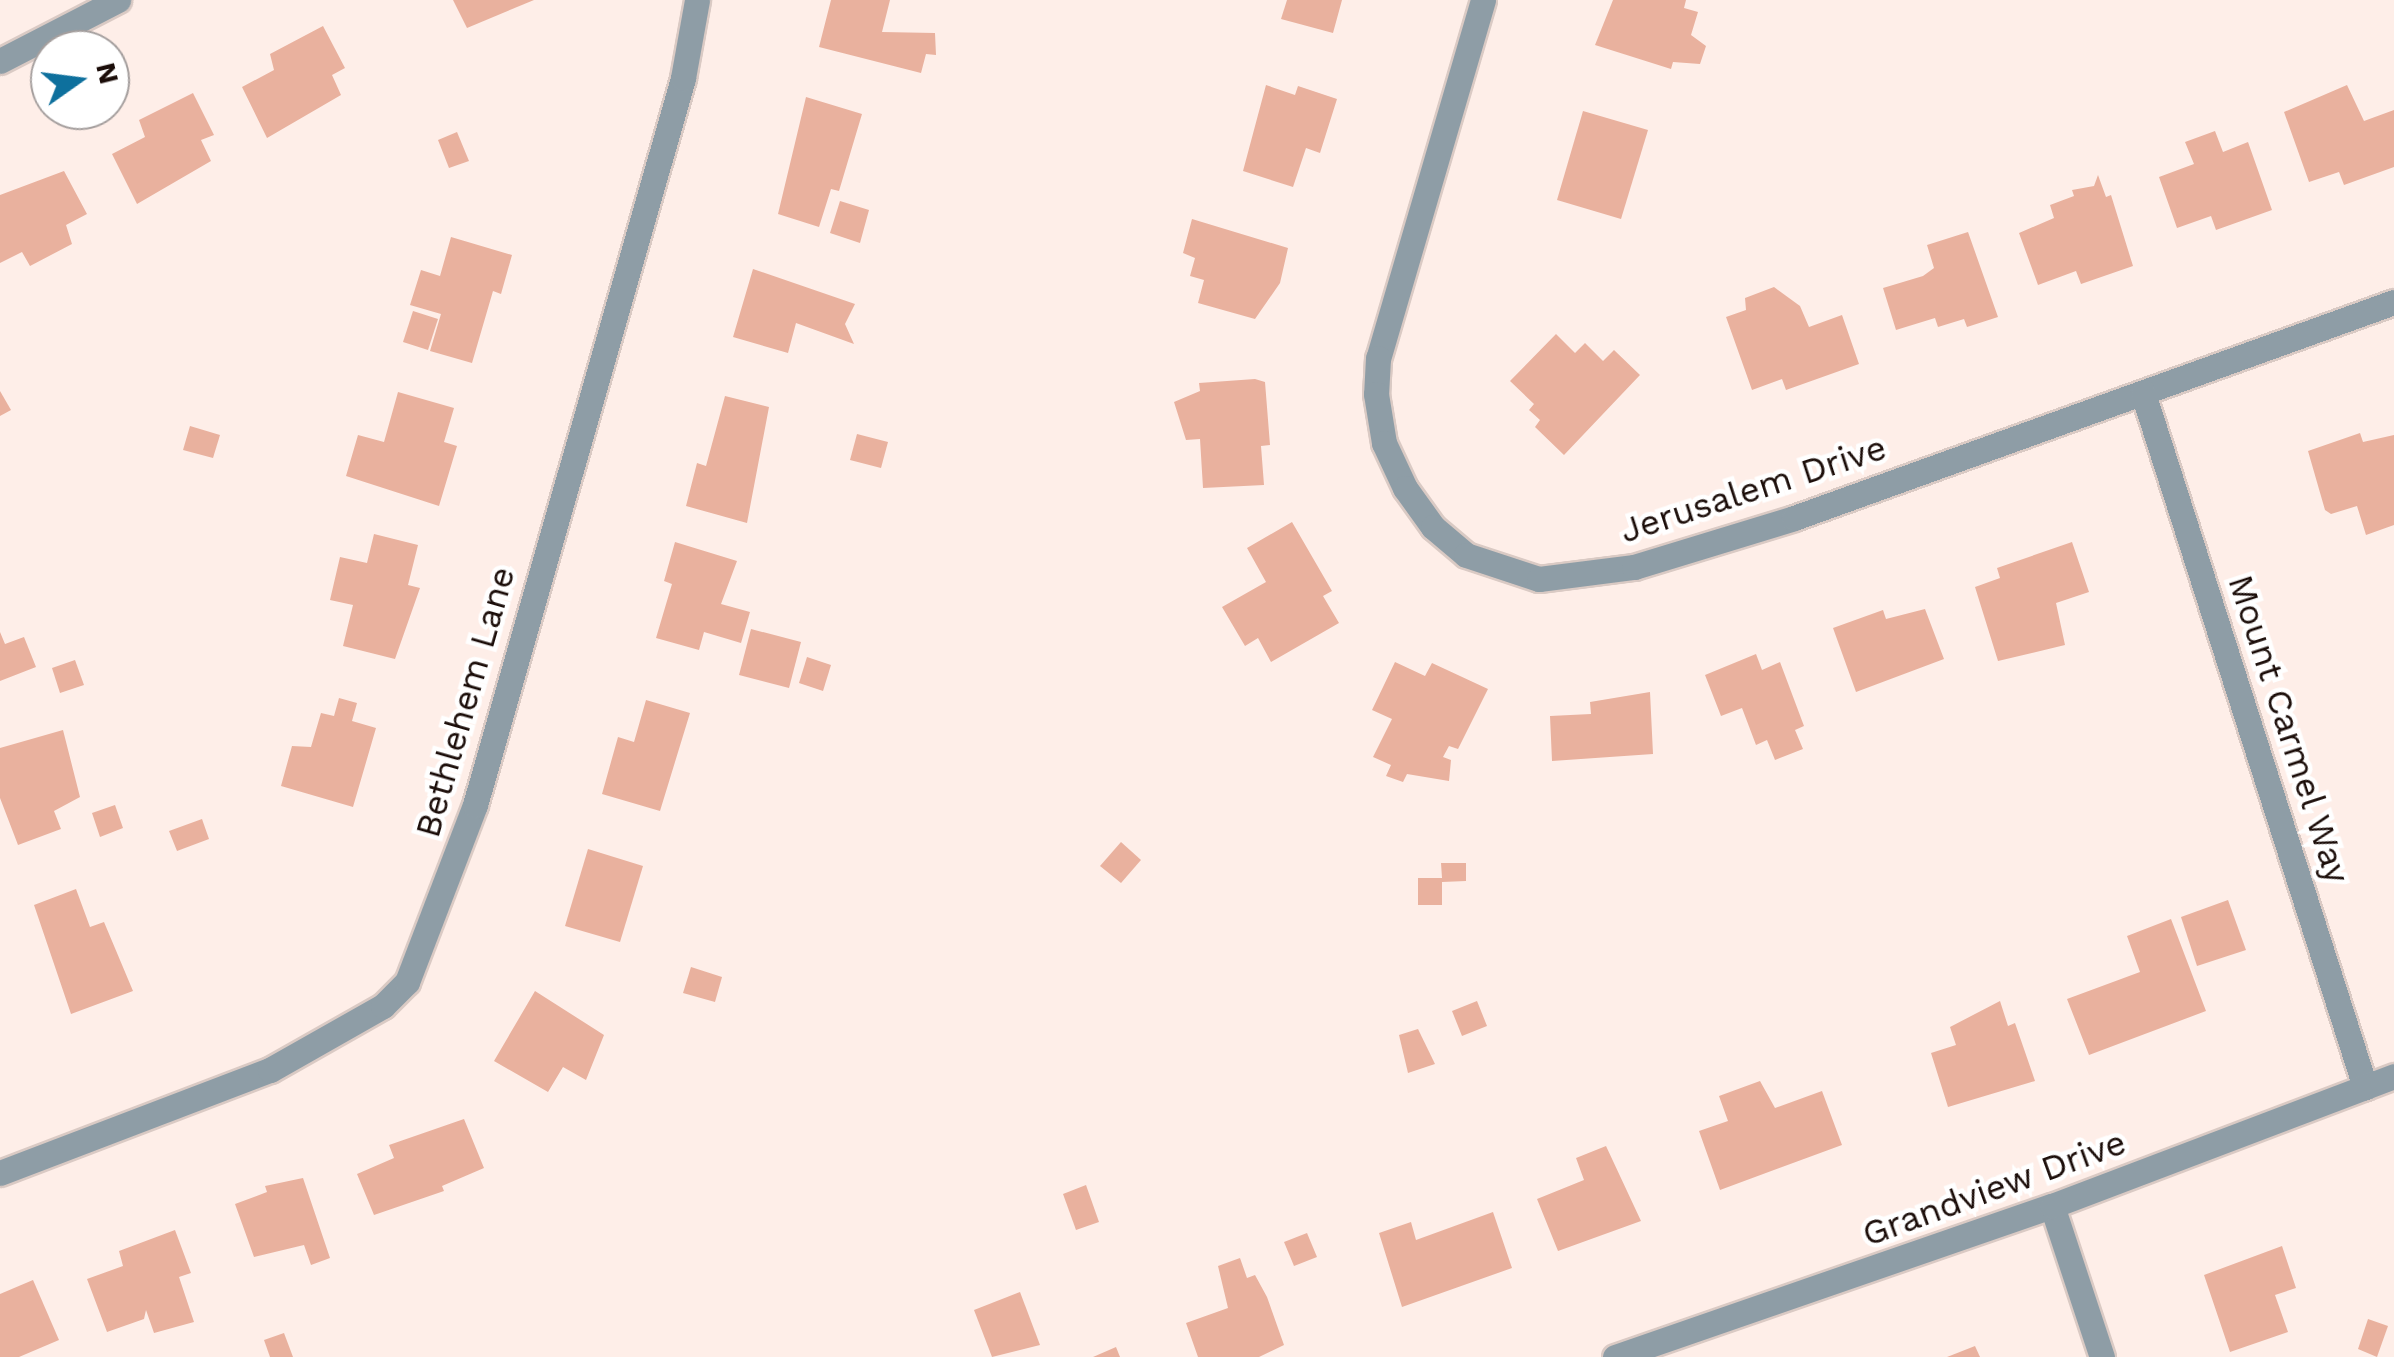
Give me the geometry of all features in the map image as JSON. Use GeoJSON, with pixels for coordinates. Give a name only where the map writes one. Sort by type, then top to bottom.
{"type":"FeatureCollection","features":[{"type":"Feature","properties":{"kind":"street"},"geometry":{"type":"LineString","coordinates":[[0,61],[118,0]]}},
{"type":"Feature","properties":{"kind":"street","name":"Bethlehem Lane"},"geometry":{"type":"LineString","coordinates":[[0,1172],[270,1070],[384,1006],[407,982],[476,805],[683,78],[697,0]]}},
{"type":"Feature","properties":{"kind":"street","name":"Jerusalem Drive"},"geometry":{"type":"LineString","coordinates":[[1483,0],[1378,358],[1376,394],[1384,444],[1405,488],[1433,527],[1466,554],[1539,578],[1634,567],[2143,393],[2394,302]]}},
{"type":"Feature","properties":{"kind":"street","name":"Mount Carmel Way"},"geometry":{"type":"LineString","coordinates":[[2143,393],[2365,1088]]}},
{"type":"Feature","properties":{"kind":"street","name":"Grandview Drive"},"geometry":{"type":"LineString","coordinates":[[1615,1357],[2052,1206],[2394,1076]]}},
{"type":"Feature","properties":{"kind":"street"},"geometry":{"type":"LineString","coordinates":[[2052,1206],[2102,1357]]}},
{"type":"Feature","properties":{"kind":"building"},"geometry":{"type":"Polygon","coordinates":[[[453,0],[534,0],[467,28],[453,0]]]}},
{"type":"Feature","properties":{"kind":"building"},"geometry":{"type":"Polygon","coordinates":[[[831,0],[890,0],[882,32],[935,33],[936,55],[926,54],[921,73],[819,47],[831,0]]]}},
{"type":"Feature","properties":{"kind":"building"},"geometry":{"type":"Polygon","coordinates":[[[1287,0],[1342,0],[1333,33],[1281,19],[1287,0]]]}},
{"type":"Feature","properties":{"kind":"building"},"geometry":{"type":"Polygon","coordinates":[[[1613,0],[1686,0],[1684,8],[1698,12],[1691,35],[1706,46],[1700,64],[1673,62],[1671,69],[1595,45],[1613,0]]]}},
{"type":"Feature","properties":{"kind":"building"},"geometry":{"type":"Polygon","coordinates":[[[323,26],[345,68],[332,75],[341,95],[267,138],[242,87],[274,70],[270,54],[323,26]]]}},
{"type":"Feature","properties":{"kind":"building"},"geometry":{"type":"Polygon","coordinates":[[[1266,85],[1295,95],[1298,86],[1337,99],[1320,153],[1306,148],[1293,187],[1243,171],[1266,85]]]}},
{"type":"Feature","properties":{"kind":"building"},"geometry":{"type":"Polygon","coordinates":[[[2347,85],[2364,121],[2394,110],[2394,167],[2344,185],[2339,172],[2309,182],[2284,112],[2347,85]]]}},
{"type":"Feature","properties":{"kind":"building"},"geometry":{"type":"Polygon","coordinates":[[[193,93],[214,135],[201,140],[211,161],[137,204],[112,154],[145,137],[139,120],[193,93]]]}},
{"type":"Feature","properties":{"kind":"building"},"geometry":{"type":"Polygon","coordinates":[[[806,97],[862,114],[839,191],[831,189],[819,227],[778,214],[806,97]]]}},
{"type":"Feature","properties":{"kind":"building"},"geometry":{"type":"Polygon","coordinates":[[[1583,111],[1648,130],[1621,219],[1557,200],[1583,111]]]}},
{"type":"Feature","properties":{"kind":"building"},"geometry":{"type":"Polygon","coordinates":[[[2215,131],[2223,152],[2248,142],[2272,210],[2216,230],[2211,216],[2177,228],[2159,177],[2194,164],[2185,142],[2215,131]]]}},
{"type":"Feature","properties":{"kind":"building"},"geometry":{"type":"Polygon","coordinates":[[[457,132],[469,161],[449,168],[438,140],[457,132]]]}},
{"type":"Feature","properties":{"kind":"building"},"geometry":{"type":"Polygon","coordinates":[[[64,171],[87,214],[66,225],[72,244],[30,266],[22,252],[0,263],[0,195],[64,171]]]}},
{"type":"Feature","properties":{"kind":"building"},"geometry":{"type":"Polygon","coordinates":[[[2098,175],[2106,197],[2111,195],[2133,266],[2081,284],[2076,271],[2038,285],[2019,233],[2054,218],[2050,205],[2074,196],[2072,190],[2094,186],[2098,175]]]}},
{"type":"Feature","properties":{"kind":"building"},"geometry":{"type":"Polygon","coordinates":[[[840,201],[869,210],[860,243],[830,233],[840,201]]]}},
{"type":"Feature","properties":{"kind":"building"},"geometry":{"type":"Polygon","coordinates":[[[1192,219],[1288,248],[1280,283],[1255,319],[1198,303],[1204,280],[1190,276],[1195,258],[1183,253],[1192,219]]]}},
{"type":"Feature","properties":{"kind":"building"},"geometry":{"type":"Polygon","coordinates":[[[1968,232],[1998,317],[1967,327],[1964,319],[1938,327],[1935,318],[1896,330],[1883,288],[1923,276],[1934,268],[1927,245],[1968,232]]]}},
{"type":"Feature","properties":{"kind":"building"},"geometry":{"type":"Polygon","coordinates":[[[451,237],[512,255],[501,294],[493,291],[472,363],[430,351],[441,314],[410,305],[421,270],[440,276],[451,237]]]}},
{"type":"Feature","properties":{"kind":"building"},"geometry":{"type":"Polygon","coordinates":[[[753,269],[855,304],[845,324],[854,344],[796,323],[788,353],[733,337],[753,269]]]}},
{"type":"Feature","properties":{"kind":"building"},"geometry":{"type":"Polygon","coordinates":[[[1774,287],[1800,306],[1809,327],[1842,315],[1859,364],[1786,390],[1782,379],[1752,390],[1726,317],[1746,310],[1745,298],[1774,287]]]}},
{"type":"Feature","properties":{"kind":"building"},"geometry":{"type":"Polygon","coordinates":[[[413,311],[438,319],[428,350],[403,342],[413,311]]]}},
{"type":"Feature","properties":{"kind":"building"},"geometry":{"type":"Polygon","coordinates":[[[1556,334],[1575,353],[1585,343],[1603,361],[1614,350],[1640,375],[1564,455],[1535,427],[1540,420],[1529,410],[1534,404],[1510,381],[1556,334]]]}},
{"type":"Feature","properties":{"kind":"building"},"geometry":{"type":"Polygon","coordinates":[[[1255,379],[1265,382],[1270,445],[1261,446],[1264,485],[1203,488],[1200,439],[1186,440],[1174,402],[1200,391],[1199,383],[1255,379]]]}},
{"type":"Feature","properties":{"kind":"building"},"geometry":{"type":"Polygon","coordinates":[[[0,391],[11,410],[0,416],[0,391]]]}},
{"type":"Feature","properties":{"kind":"building"},"geometry":{"type":"Polygon","coordinates":[[[398,392],[454,408],[444,442],[457,446],[439,506],[346,476],[358,435],[384,442],[398,392]]]}},
{"type":"Feature","properties":{"kind":"building"},"geometry":{"type":"Polygon","coordinates":[[[725,396],[769,407],[747,523],[686,506],[697,463],[706,466],[725,396]]]}},
{"type":"Feature","properties":{"kind":"building"},"geometry":{"type":"Polygon","coordinates":[[[190,426],[220,435],[213,458],[183,450],[190,426]]]}},
{"type":"Feature","properties":{"kind":"building"},"geometry":{"type":"Polygon","coordinates":[[[2360,433],[2363,442],[2394,435],[2394,525],[2366,535],[2357,506],[2331,514],[2325,510],[2308,451],[2360,433]]]}},
{"type":"Feature","properties":{"kind":"building"},"geometry":{"type":"Polygon","coordinates":[[[857,434],[888,442],[881,468],[850,460],[857,434]]]}},
{"type":"Feature","properties":{"kind":"building"},"geometry":{"type":"Polygon","coordinates":[[[1292,522],[1332,591],[1323,596],[1339,623],[1271,662],[1258,638],[1245,646],[1222,607],[1266,582],[1247,548],[1292,522]]]}},
{"type":"Feature","properties":{"kind":"building"},"geometry":{"type":"Polygon","coordinates":[[[374,534],[418,545],[408,585],[420,588],[395,659],[343,646],[353,605],[330,600],[340,557],[367,563],[374,534]]]}},
{"type":"Feature","properties":{"kind":"building"},"geometry":{"type":"Polygon","coordinates":[[[675,542],[737,561],[721,604],[750,612],[741,643],[704,632],[699,650],[656,638],[672,584],[664,581],[675,542]]]}},
{"type":"Feature","properties":{"kind":"building"},"geometry":{"type":"Polygon","coordinates":[[[2072,542],[2089,592],[2056,603],[2065,645],[1998,661],[1975,587],[2000,578],[1997,568],[2072,542]]]}},
{"type":"Feature","properties":{"kind":"building"},"geometry":{"type":"Polygon","coordinates":[[[1925,609],[1944,659],[1856,692],[1833,628],[1883,610],[1886,619],[1925,609]]]}},
{"type":"Feature","properties":{"kind":"building"},"geometry":{"type":"Polygon","coordinates":[[[751,629],[801,642],[789,688],[739,675],[751,629]]]}},
{"type":"Feature","properties":{"kind":"building"},"geometry":{"type":"Polygon","coordinates":[[[0,632],[5,644],[24,637],[36,667],[0,681],[0,632]]]}},
{"type":"Feature","properties":{"kind":"building"},"geometry":{"type":"Polygon","coordinates":[[[1756,654],[1762,670],[1780,662],[1804,726],[1795,730],[1803,749],[1775,760],[1767,740],[1756,745],[1742,708],[1721,716],[1705,675],[1756,654]]]}},
{"type":"Feature","properties":{"kind":"building"},"geometry":{"type":"Polygon","coordinates":[[[807,657],[831,665],[823,691],[799,683],[807,657]]]}},
{"type":"Feature","properties":{"kind":"building"},"geometry":{"type":"Polygon","coordinates":[[[75,660],[84,685],[60,693],[52,668],[75,660]]]}},
{"type":"Feature","properties":{"kind":"building"},"geometry":{"type":"Polygon","coordinates":[[[1395,662],[1425,676],[1432,663],[1488,689],[1458,749],[1449,746],[1443,757],[1451,760],[1449,781],[1407,774],[1403,782],[1386,776],[1391,765],[1373,757],[1392,719],[1372,710],[1395,662]]]}},
{"type":"Feature","properties":{"kind":"building"},"geometry":{"type":"Polygon","coordinates":[[[1650,692],[1653,754],[1552,761],[1550,716],[1591,714],[1590,702],[1650,692]]]}},
{"type":"Feature","properties":{"kind":"building"},"geometry":{"type":"Polygon","coordinates":[[[339,698],[357,703],[352,721],[376,728],[353,807],[281,786],[292,746],[311,747],[321,713],[334,716],[339,698]]]}},
{"type":"Feature","properties":{"kind":"building"},"geometry":{"type":"Polygon","coordinates":[[[646,700],[690,713],[660,811],[602,794],[618,737],[634,742],[646,700]]]}},
{"type":"Feature","properties":{"kind":"building"},"geometry":{"type":"Polygon","coordinates":[[[63,730],[80,797],[54,811],[61,829],[18,845],[0,798],[0,748],[63,730]]]}},
{"type":"Feature","properties":{"kind":"building"},"geometry":{"type":"Polygon","coordinates":[[[115,805],[123,828],[100,837],[92,813],[115,805]]]}},
{"type":"Feature","properties":{"kind":"building"},"geometry":{"type":"Polygon","coordinates":[[[202,819],[209,839],[177,851],[169,831],[202,819]]]}},
{"type":"Feature","properties":{"kind":"building"},"geometry":{"type":"Polygon","coordinates":[[[1121,842],[1141,860],[1121,883],[1100,866],[1121,842]]]}},
{"type":"Feature","properties":{"kind":"building"},"geometry":{"type":"Polygon","coordinates":[[[588,849],[643,866],[620,942],[565,926],[588,849]]]}},
{"type":"Feature","properties":{"kind":"building"},"geometry":{"type":"Polygon","coordinates":[[[1441,863],[1466,863],[1466,881],[1442,882],[1442,905],[1418,905],[1418,878],[1442,878],[1441,863]]]}},
{"type":"Feature","properties":{"kind":"building"},"geometry":{"type":"Polygon","coordinates":[[[76,889],[90,927],[104,922],[133,991],[71,1014],[34,905],[76,889]]]}},
{"type":"Feature","properties":{"kind":"building"},"geometry":{"type":"Polygon","coordinates":[[[2228,900],[2246,950],[2197,966],[2181,917],[2228,900]]]}},
{"type":"Feature","properties":{"kind":"building"},"geometry":{"type":"Polygon","coordinates":[[[2171,919],[2206,1011],[2089,1055],[2067,999],[2140,972],[2127,936],[2171,919]]]}},
{"type":"Feature","properties":{"kind":"building"},"geometry":{"type":"Polygon","coordinates":[[[691,967],[722,977],[715,1002],[683,993],[691,967]]]}},
{"type":"Feature","properties":{"kind":"building"},"geometry":{"type":"Polygon","coordinates":[[[535,991],[604,1035],[586,1080],[563,1067],[548,1092],[494,1061],[535,991]]]}},
{"type":"Feature","properties":{"kind":"building"},"geometry":{"type":"Polygon","coordinates":[[[1477,1001],[1487,1026],[1462,1036],[1452,1011],[1477,1001]]]}},
{"type":"Feature","properties":{"kind":"building"},"geometry":{"type":"Polygon","coordinates":[[[2000,1001],[2008,1026],[2015,1023],[2035,1081],[1948,1107],[1931,1053],[1956,1045],[1950,1027],[2000,1001]]]}},
{"type":"Feature","properties":{"kind":"building"},"geometry":{"type":"Polygon","coordinates":[[[1418,1029],[1435,1064],[1408,1073],[1399,1035],[1418,1029]]]}},
{"type":"Feature","properties":{"kind":"building"},"geometry":{"type":"Polygon","coordinates":[[[1760,1081],[1775,1108],[1822,1091],[1842,1145],[1720,1190],[1699,1131],[1728,1121],[1719,1096],[1760,1081]]]}},
{"type":"Feature","properties":{"kind":"building"},"geometry":{"type":"Polygon","coordinates":[[[464,1119],[484,1168],[442,1186],[444,1191],[374,1215],[357,1174],[394,1158],[389,1145],[464,1119]]]}},
{"type":"Feature","properties":{"kind":"building"},"geometry":{"type":"Polygon","coordinates":[[[1606,1146],[1641,1221],[1558,1251],[1537,1199],[1584,1180],[1576,1158],[1606,1146]]]}},
{"type":"Feature","properties":{"kind":"building"},"geometry":{"type":"Polygon","coordinates":[[[303,1178],[330,1258],[311,1265],[304,1245],[254,1257],[235,1204],[267,1192],[265,1186],[303,1178]]]}},
{"type":"Feature","properties":{"kind":"building"},"geometry":{"type":"Polygon","coordinates":[[[1086,1185],[1099,1222],[1076,1230],[1063,1194],[1086,1185]]]}},
{"type":"Feature","properties":{"kind":"building"},"geometry":{"type":"Polygon","coordinates":[[[1493,1212],[1512,1268],[1402,1307],[1379,1233],[1411,1222],[1416,1240],[1493,1212]]]}},
{"type":"Feature","properties":{"kind":"building"},"geometry":{"type":"Polygon","coordinates":[[[175,1230],[191,1273],[179,1277],[194,1322],[154,1333],[146,1310],[144,1319],[107,1332],[87,1279],[123,1266],[119,1251],[175,1230]]]}},
{"type":"Feature","properties":{"kind":"building"},"geometry":{"type":"Polygon","coordinates":[[[1307,1233],[1317,1257],[1294,1266],[1284,1242],[1307,1233]]]}},
{"type":"Feature","properties":{"kind":"building"},"geometry":{"type":"Polygon","coordinates":[[[2282,1246],[2296,1288],[2275,1295],[2288,1332],[2230,1352],[2204,1275],[2282,1246]]]}},
{"type":"Feature","properties":{"kind":"building"},"geometry":{"type":"Polygon","coordinates":[[[1240,1258],[1247,1278],[1255,1275],[1267,1297],[1284,1345],[1259,1357],[1198,1357],[1186,1323],[1228,1308],[1218,1266],[1240,1258]]]}},
{"type":"Feature","properties":{"kind":"building"},"geometry":{"type":"Polygon","coordinates":[[[33,1280],[59,1340],[19,1357],[0,1357],[0,1294],[33,1280]]]}},
{"type":"Feature","properties":{"kind":"building"},"geometry":{"type":"Polygon","coordinates":[[[1020,1292],[1040,1345],[992,1357],[974,1310],[1020,1292]]]}},
{"type":"Feature","properties":{"kind":"building"},"geometry":{"type":"Polygon","coordinates":[[[2368,1319],[2388,1326],[2377,1357],[2358,1349],[2368,1319]]]}},
{"type":"Feature","properties":{"kind":"building"},"geometry":{"type":"Polygon","coordinates":[[[284,1333],[293,1357],[270,1357],[264,1340],[284,1333]]]}},
{"type":"Feature","properties":{"kind":"building"},"geometry":{"type":"Polygon","coordinates":[[[1975,1346],[1980,1357],[1947,1357],[1975,1346]]]}},
{"type":"Feature","properties":{"kind":"building"},"geometry":{"type":"Polygon","coordinates":[[[1116,1347],[1120,1357],[1093,1357],[1116,1347]]]}}]}
